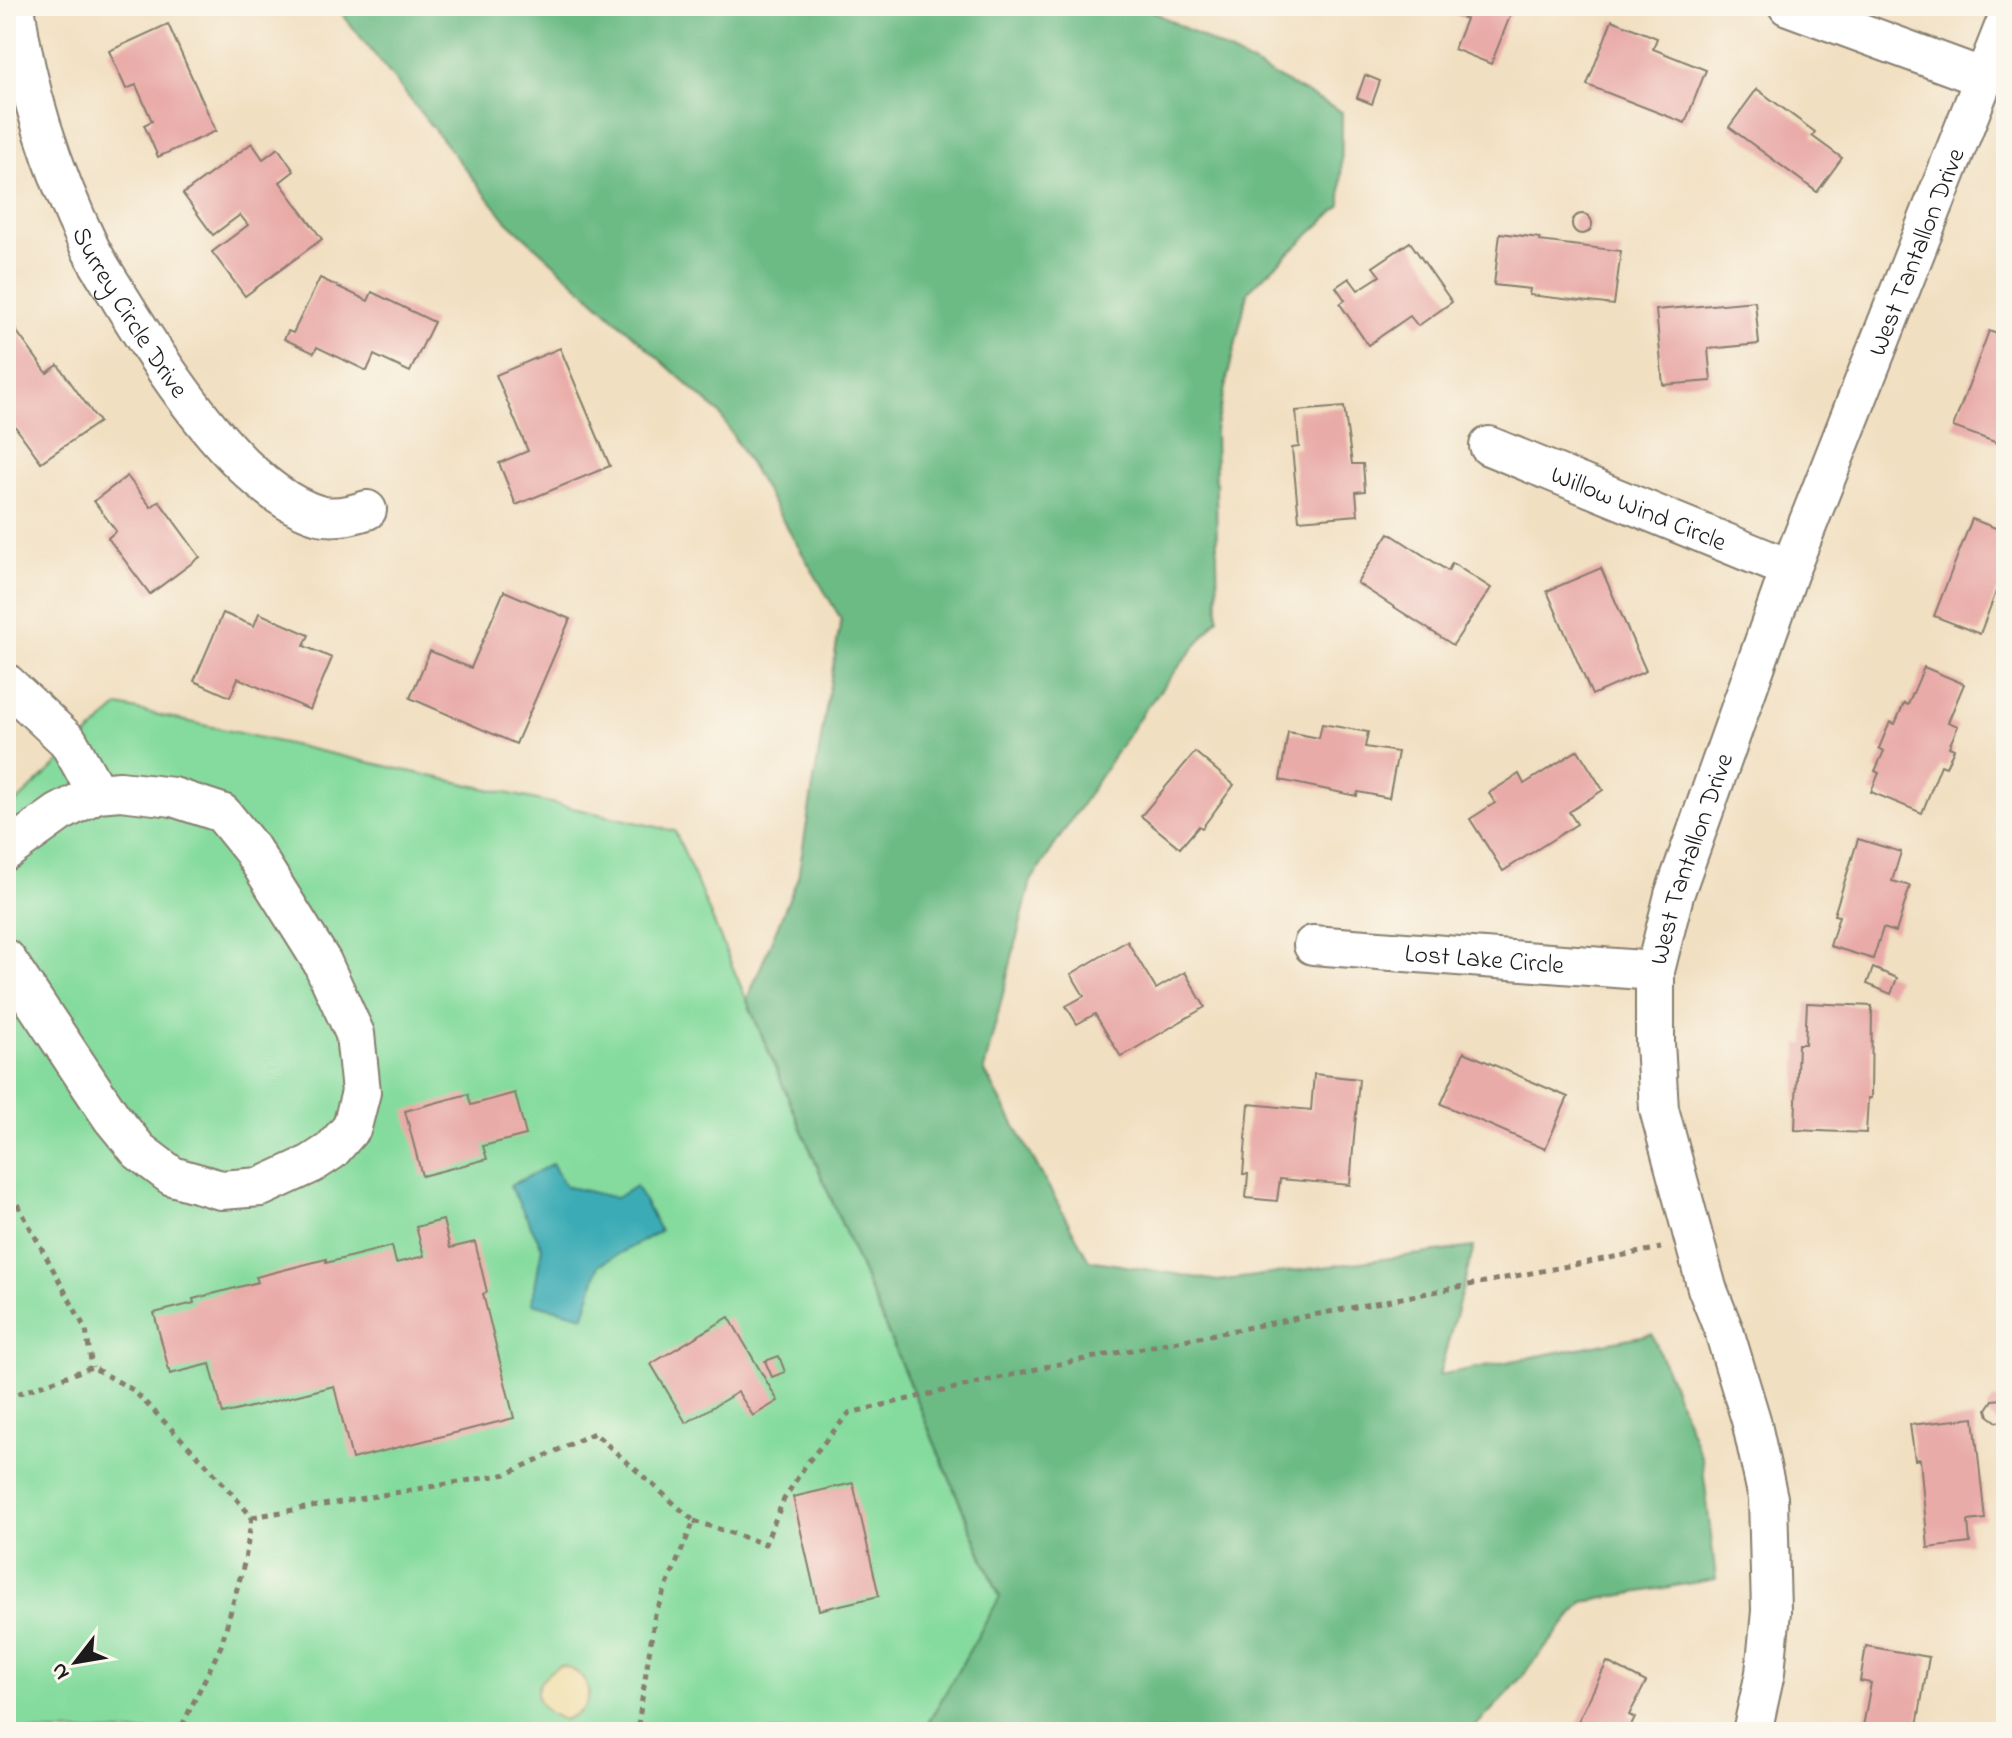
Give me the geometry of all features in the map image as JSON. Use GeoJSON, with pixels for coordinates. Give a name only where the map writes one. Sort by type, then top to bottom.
{"type":"FeatureCollection","features":[{"type":"Feature","properties":{"kind":"street","name":"Surrey Circle Drive"},"geometry":{"type":"LineString","coordinates":[[15,6],[27,80],[54,160],[90,249],[146,341],[198,415],[262,483],[299,507],[322,516],[347,516],[367,510]]}},
{"type":"Feature","properties":{"kind":"street"},"geometry":{"type":"LineString","coordinates":[[1788,6],[1984,78]]}},
{"type":"Feature","properties":{"kind":"street","name":"West Tantallon Drive"},"geometry":{"type":"LineString","coordinates":[[1752,1732],[1765,1673],[1771,1611],[1768,1498],[1751,1420],[1694,1242],[1659,1109],[1655,971],[1674,895],[1790,569],[2006,22]]}},
{"type":"Feature","properties":{"kind":"street","name":"Willow Wind Circle"},"geometry":{"type":"LineString","coordinates":[[1489,446],[1790,569]]}},
{"type":"Feature","properties":{"kind":"street"},"geometry":{"type":"LineString","coordinates":[[6,683],[68,741],[97,793]]}},
{"type":"Feature","properties":{"kind":"street"},"geometry":{"type":"LineString","coordinates":[[6,959],[112,1118],[139,1151],[172,1176],[221,1190],[240,1191],[261,1187],[311,1164],[331,1151],[352,1127],[361,1092],[355,1034],[322,962],[252,850],[222,813],[173,797],[120,791],[97,793],[59,813],[7,849]]}},
{"type":"Feature","properties":{"kind":"street","name":"Lost Lake Circle"},"geometry":{"type":"LineString","coordinates":[[1313,945],[1655,971]]}},
{"type":"Feature","properties":{"kind":"path"},"geometry":{"type":"LineString","coordinates":[[6,1183],[86,1330],[92,1367]]}},
{"type":"Feature","properties":{"kind":"path"},"geometry":{"type":"LineString","coordinates":[[252,1517],[507,1474],[594,1433],[694,1521],[765,1544],[807,1463],[849,1413],[1054,1365],[1694,1242]]}},
{"type":"Feature","properties":{"kind":"path"},"geometry":{"type":"LineString","coordinates":[[6,1398],[92,1367],[133,1390],[205,1463],[252,1517]]}},
{"type":"Feature","properties":{"kind":"path"},"geometry":{"type":"LineString","coordinates":[[179,1732],[221,1646],[245,1560],[252,1517]]}},
{"type":"Feature","properties":{"kind":"path"},"geometry":{"type":"LineString","coordinates":[[637,1732],[655,1614],[694,1521]]}},
{"type":"Feature","properties":{"kind":"green space"},"geometry":{"type":"Polygon","coordinates":[[[336,6],[1143,6],[1342,112],[1341,205],[1248,291],[1215,430],[1218,618],[1143,712],[1031,881],[984,1070],[1089,1260],[1218,1281],[1474,1247],[1439,1375],[1652,1334],[1702,1459],[1716,1579],[1583,1602],[1509,1692],[1470,1732],[923,1732],[1000,1597],[747,1000],[798,877],[841,619],[720,414],[506,220],[336,6]]]}},
{"type":"Feature","properties":{"kind":"green space"},"geometry":{"type":"Polygon","coordinates":[[[119,706],[675,831],[1000,1598],[923,1732],[6,1732],[6,812],[119,706]]]}},
{"type":"Feature","properties":{"kind":"sand"},"geometry":{"type":"Polygon","coordinates":[[[559,1666],[576,1672],[588,1688],[585,1705],[563,1720],[544,1708],[537,1694],[542,1680],[559,1666]]]}},
{"type":"Feature","properties":{"kind":"water"},"geometry":{"type":"Polygon","coordinates":[[[552,1164],[565,1186],[616,1198],[636,1186],[660,1231],[599,1265],[584,1316],[532,1303],[542,1247],[510,1186],[552,1164]]]}},
{"type":"Feature","properties":{"kind":"building"},"geometry":{"type":"Polygon","coordinates":[[[1432,6],[1514,6],[1491,64],[1454,49],[1466,19],[1432,6]]]}},
{"type":"Feature","properties":{"kind":"building"},"geometry":{"type":"Polygon","coordinates":[[[1612,20],[1657,38],[1653,49],[1706,70],[1685,123],[1587,85],[1612,20]]]}},
{"type":"Feature","properties":{"kind":"building"},"geometry":{"type":"Polygon","coordinates":[[[168,24],[216,131],[158,157],[144,125],[152,121],[136,85],[126,89],[109,51],[168,24]]]}},
{"type":"Feature","properties":{"kind":"building"},"geometry":{"type":"Polygon","coordinates":[[[1365,75],[1380,81],[1372,104],[1357,98],[1365,75]]]}},
{"type":"Feature","properties":{"kind":"building"},"geometry":{"type":"Polygon","coordinates":[[[1757,89],[1815,132],[1812,136],[1842,158],[1817,192],[1729,127],[1757,89]]]}},
{"type":"Feature","properties":{"kind":"building"},"geometry":{"type":"Polygon","coordinates":[[[252,143],[263,159],[278,148],[294,171],[280,182],[322,239],[245,296],[212,252],[248,225],[240,215],[213,235],[183,194],[252,143]]]}},
{"type":"Feature","properties":{"kind":"building"},"geometry":{"type":"Polygon","coordinates":[[[1582,214],[1589,217],[1592,224],[1589,231],[1582,234],[1575,231],[1572,224],[1575,217],[1582,214]]]}},
{"type":"Feature","properties":{"kind":"building"},"geometry":{"type":"Polygon","coordinates":[[[1500,233],[1621,251],[1614,305],[1529,295],[1530,289],[1494,285],[1500,233]]]}},
{"type":"Feature","properties":{"kind":"building"},"geometry":{"type":"Polygon","coordinates":[[[1410,242],[1452,302],[1418,326],[1410,316],[1368,345],[1340,304],[1345,300],[1336,287],[1349,278],[1358,290],[1380,276],[1373,267],[1410,242]]]}},
{"type":"Feature","properties":{"kind":"building"},"geometry":{"type":"Polygon","coordinates":[[[320,278],[368,301],[372,292],[434,322],[410,372],[374,355],[367,371],[317,347],[314,353],[284,339],[288,331],[293,333],[320,278]]]}},
{"type":"Feature","properties":{"kind":"building"},"geometry":{"type":"Polygon","coordinates":[[[1755,301],[1759,344],[1708,349],[1711,381],[1663,385],[1656,310],[1755,301]]]}},
{"type":"Feature","properties":{"kind":"building"},"geometry":{"type":"Polygon","coordinates":[[[15,329],[47,373],[58,365],[99,422],[41,462],[6,414],[6,335],[15,329]]]}},
{"type":"Feature","properties":{"kind":"building"},"geometry":{"type":"Polygon","coordinates":[[[1989,331],[2006,337],[2006,446],[1953,427],[1989,331]]]}},
{"type":"Feature","properties":{"kind":"building"},"geometry":{"type":"Polygon","coordinates":[[[560,348],[610,466],[516,505],[499,463],[528,451],[496,375],[560,348]]]}},
{"type":"Feature","properties":{"kind":"building"},"geometry":{"type":"Polygon","coordinates":[[[1344,407],[1352,464],[1363,464],[1365,491],[1356,492],[1358,515],[1299,520],[1292,448],[1299,447],[1296,411],[1344,407]]]}},
{"type":"Feature","properties":{"kind":"building"},"geometry":{"type":"Polygon","coordinates":[[[127,476],[151,507],[159,501],[200,557],[150,594],[108,538],[116,531],[94,501],[127,476]]]}},
{"type":"Feature","properties":{"kind":"building"},"geometry":{"type":"Polygon","coordinates":[[[1972,519],[2006,532],[2006,596],[1996,592],[1980,634],[1934,616],[1972,519]]]}},
{"type":"Feature","properties":{"kind":"building"},"geometry":{"type":"Polygon","coordinates":[[[1389,533],[1448,571],[1452,563],[1491,588],[1453,645],[1357,583],[1389,533]]]}},
{"type":"Feature","properties":{"kind":"building"},"geometry":{"type":"Polygon","coordinates":[[[1601,568],[1646,671],[1592,695],[1547,591],[1601,568]]]}},
{"type":"Feature","properties":{"kind":"building"},"geometry":{"type":"Polygon","coordinates":[[[504,591],[570,619],[516,744],[410,698],[430,651],[471,668],[504,591]]]}},
{"type":"Feature","properties":{"kind":"building"},"geometry":{"type":"Polygon","coordinates":[[[223,613],[254,626],[259,613],[309,635],[304,646],[332,658],[310,710],[238,678],[230,697],[194,681],[223,613]]]}},
{"type":"Feature","properties":{"kind":"building"},"geometry":{"type":"Polygon","coordinates":[[[1924,667],[1964,684],[1948,722],[1958,726],[1949,747],[1954,749],[1946,767],[1941,765],[1922,813],[1871,792],[1879,773],[1875,771],[1884,751],[1879,748],[1890,722],[1895,724],[1904,703],[1908,705],[1924,667]]]}},
{"type":"Feature","properties":{"kind":"building"},"geometry":{"type":"Polygon","coordinates":[[[1322,724],[1368,732],[1365,747],[1398,752],[1389,798],[1358,792],[1357,796],[1280,780],[1288,732],[1319,738],[1322,724]]]}},
{"type":"Feature","properties":{"kind":"building"},"geometry":{"type":"Polygon","coordinates":[[[1578,750],[1603,790],[1569,812],[1577,824],[1503,871],[1470,819],[1495,803],[1489,793],[1519,774],[1524,784],[1578,750]]]}},
{"type":"Feature","properties":{"kind":"building"},"geometry":{"type":"Polygon","coordinates":[[[1195,752],[1234,785],[1202,828],[1199,826],[1180,848],[1141,816],[1195,752]]]}},
{"type":"Feature","properties":{"kind":"building"},"geometry":{"type":"Polygon","coordinates":[[[1858,839],[1901,852],[1892,881],[1910,886],[1896,932],[1883,928],[1873,959],[1830,946],[1839,916],[1834,915],[1858,839]]]}},
{"type":"Feature","properties":{"kind":"building"},"geometry":{"type":"Polygon","coordinates":[[[1127,941],[1156,989],[1185,972],[1205,1007],[1121,1057],[1095,1014],[1077,1024],[1066,1006],[1084,996],[1071,974],[1127,941]]]}},
{"type":"Feature","properties":{"kind":"building"},"geometry":{"type":"Polygon","coordinates":[[[1873,968],[1897,978],[1891,994],[1867,984],[1873,968]]]}},
{"type":"Feature","properties":{"kind":"building"},"geometry":{"type":"Polygon","coordinates":[[[1807,1003],[1872,1006],[1871,1098],[1868,1098],[1866,1133],[1795,1130],[1798,1044],[1805,1044],[1807,1003]]]}},
{"type":"Feature","properties":{"kind":"building"},"geometry":{"type":"Polygon","coordinates":[[[1464,1052],[1568,1097],[1545,1149],[1441,1104],[1464,1052]]]}},
{"type":"Feature","properties":{"kind":"building"},"geometry":{"type":"Polygon","coordinates":[[[1314,1074],[1359,1079],[1350,1185],[1280,1179],[1277,1201],[1246,1198],[1248,1174],[1243,1174],[1249,1104],[1311,1110],[1314,1074]]]}},
{"type":"Feature","properties":{"kind":"building"},"geometry":{"type":"Polygon","coordinates":[[[515,1093],[526,1135],[483,1146],[487,1159],[422,1176],[405,1111],[468,1094],[471,1105],[515,1093]]]}},
{"type":"Feature","properties":{"kind":"building"},"geometry":{"type":"Polygon","coordinates":[[[443,1220],[450,1248],[475,1242],[487,1292],[483,1294],[514,1418],[352,1459],[334,1386],[223,1414],[210,1364],[170,1374],[154,1313],[258,1282],[256,1277],[326,1259],[326,1263],[392,1246],[396,1263],[424,1256],[416,1227],[443,1220]]]}},
{"type":"Feature","properties":{"kind":"building"},"geometry":{"type":"Polygon","coordinates":[[[729,1317],[778,1401],[753,1416],[738,1392],[686,1423],[651,1364],[729,1317]]]}},
{"type":"Feature","properties":{"kind":"building"},"geometry":{"type":"Polygon","coordinates":[[[779,1356],[785,1372],[772,1377],[765,1361],[779,1356]]]}},
{"type":"Feature","properties":{"kind":"building"},"geometry":{"type":"Polygon","coordinates":[[[1993,1400],[2006,1402],[2006,1420],[1997,1422],[1989,1416],[1987,1409],[1993,1400]]]}},
{"type":"Feature","properties":{"kind":"building"},"geometry":{"type":"Polygon","coordinates":[[[1974,1418],[1985,1519],[1968,1521],[1970,1543],[1928,1548],[1920,1459],[1915,1460],[1910,1425],[1974,1418]]]}},
{"type":"Feature","properties":{"kind":"building"},"geometry":{"type":"Polygon","coordinates":[[[853,1483],[879,1596],[819,1610],[793,1497],[853,1483]]]}},
{"type":"Feature","properties":{"kind":"building"},"geometry":{"type":"Polygon","coordinates":[[[1866,1646],[1929,1657],[1916,1732],[1862,1732],[1871,1683],[1860,1681],[1866,1646]]]}},
{"type":"Feature","properties":{"kind":"building"},"geometry":{"type":"Polygon","coordinates":[[[1607,1662],[1646,1682],[1629,1715],[1635,1718],[1628,1732],[1573,1732],[1607,1662]]]}}]}
